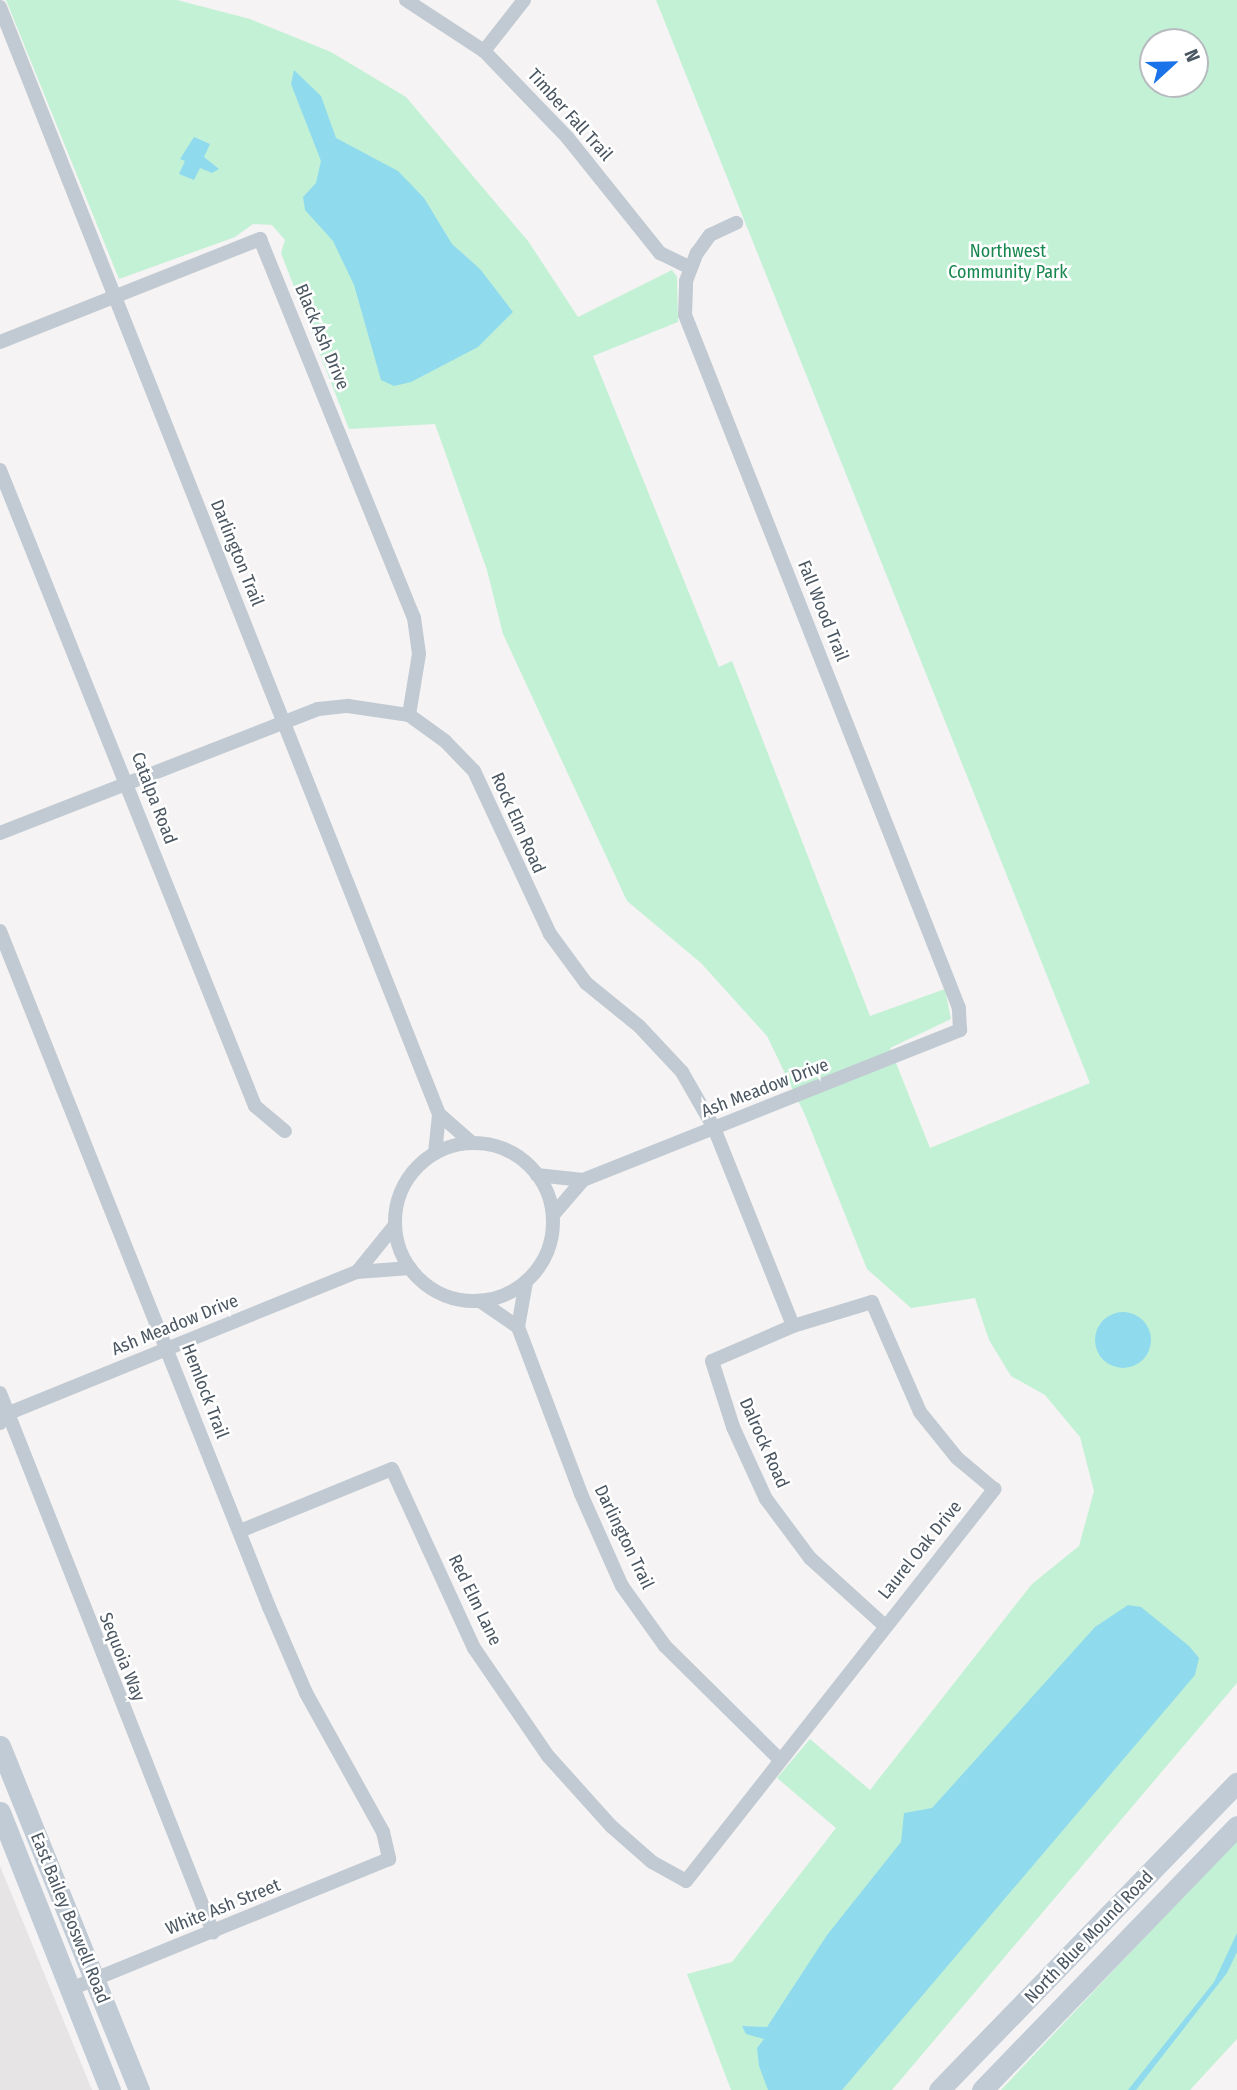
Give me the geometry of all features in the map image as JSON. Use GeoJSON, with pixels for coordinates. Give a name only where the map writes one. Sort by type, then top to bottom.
{"type":"FeatureCollection","features":[{"type":"Feature","properties":{"kind":"main road","name":"East Bailey Boswell Road"},"geometry":{"type":"LineString","coordinates":[[0,1746],[5,1772],[95,1979],[139,2090]]}},
{"type":"Feature","properties":{"kind":"main road","name":"North Blue Mound Road"},"geometry":{"type":"LineString","coordinates":[[939,2090],[1237,1783]]}},
{"type":"Feature","properties":{"kind":"main road","name":"East Bailey Boswell Road"},"geometry":{"type":"LineString","coordinates":[[0,1812],[110,2090]]}},
{"type":"Feature","properties":{"kind":"main road","name":"North Blue Mound Road"},"geometry":{"type":"LineString","coordinates":[[982,2090],[1237,1826]]}},
{"type":"Feature","properties":{"kind":"main road"},"geometry":{"type":"LineString","coordinates":[[100,2066],[113,2065],[129,2090]]}},
{"type":"Feature","properties":{"kind":"street","name":"Timber Fall Trail"},"geometry":{"type":"LineString","coordinates":[[406,0],[484,51],[567,137],[660,253],[691,268]]}},
{"type":"Feature","properties":{"kind":"street"},"geometry":{"type":"LineString","coordinates":[[484,51],[524,0]]}},
{"type":"Feature","properties":{"kind":"street","name":"Darlington Trail"},"geometry":{"type":"LineString","coordinates":[[0,7],[439,1114],[472,1143]]}},
{"type":"Feature","properties":{"kind":"street","name":"Fall Wood Trail"},"geometry":{"type":"LineString","coordinates":[[736,223],[710,235],[691,268],[685,315],[960,1008],[960,1030]]}},
{"type":"Feature","properties":{"kind":"street","name":"Black Ash Drive"},"geometry":{"type":"LineString","coordinates":[[0,342],[113,293],[260,239],[414,618],[419,654],[409,715]]}},
{"type":"Feature","properties":{"kind":"street","name":"Catalpa Road"},"geometry":{"type":"LineString","coordinates":[[0,470],[127,781],[255,1106],[285,1130]]}},
{"type":"Feature","properties":{"kind":"street","name":"Rock Elm Road"},"geometry":{"type":"LineString","coordinates":[[0,833],[283,720],[318,709],[348,706],[409,715],[446,741],[474,771],[550,934],[586,983],[639,1026],[682,1072],[714,1128],[793,1326]]}},
{"type":"Feature","properties":{"kind":"street","name":"Hemlock Trail"},"geometry":{"type":"LineString","coordinates":[[0,931],[306,1693],[383,1832],[389,1859]]}},
{"type":"Feature","properties":{"kind":"street","name":"Ash Meadow Drive"},"geometry":{"type":"LineString","coordinates":[[553,1215],[583,1180],[960,1030]]}},
{"type":"Feature","properties":{"kind":"street","name":"Darlington Trail"},"geometry":{"type":"LineString","coordinates":[[435,1153],[439,1114]]}},
{"type":"Feature","properties":{"kind":"street"},"geometry":{"type":"LineString","coordinates":[[472,1143],[508,1151],[537,1175],[553,1215],[551,1240],[542,1263],[526,1282],[496,1298],[480,1301],[440,1294],[410,1268],[395,1225],[405,1183],[435,1153],[472,1143]]}},
{"type":"Feature","properties":{"kind":"street","name":"Ash Meadow Drive"},"geometry":{"type":"LineString","coordinates":[[537,1175],[583,1180]]}},
{"type":"Feature","properties":{"kind":"street","name":"Ash Meadow Drive"},"geometry":{"type":"LineString","coordinates":[[357,1272],[395,1225]]}},
{"type":"Feature","properties":{"kind":"street","name":"Ash Meadow Drive"},"geometry":{"type":"LineString","coordinates":[[3,1416],[357,1272],[410,1268]]}},
{"type":"Feature","properties":{"kind":"street"},"geometry":{"type":"LineString","coordinates":[[480,1301],[518,1327],[526,1282]]}},
{"type":"Feature","properties":{"kind":"street","name":"Laurel Oak Drive"},"geometry":{"type":"LineString","coordinates":[[686,1881],[994,1489],[957,1458],[920,1412],[872,1302],[793,1326]]}},
{"type":"Feature","properties":{"kind":"street","name":"Dalrock Road"},"geometry":{"type":"LineString","coordinates":[[793,1326],[712,1361],[714,1370],[733,1427],[766,1499],[810,1558],[885,1626]]}},
{"type":"Feature","properties":{"kind":"street","name":"Darlington Trail"},"geometry":{"type":"LineString","coordinates":[[518,1327],[581,1494],[622,1586],[665,1646],[780,1760]]}},
{"type":"Feature","properties":{"kind":"street","name":"Sequoia Way"},"geometry":{"type":"LineString","coordinates":[[0,1393],[3,1416],[213,1933]]}},
{"type":"Feature","properties":{"kind":"street","name":"Red Elm Lane"},"geometry":{"type":"LineString","coordinates":[[240,1531],[392,1469],[474,1648],[548,1756],[611,1826],[652,1862],[686,1881]]}},
{"type":"Feature","properties":{"kind":"street","name":"White Ash Street"},"geometry":{"type":"LineString","coordinates":[[70,1989],[213,1933],[389,1859]]}},
{"type":"Feature","properties":{"kind":"shaded area"},"geometry":{"type":"Polygon","coordinates":[[[0,1866],[92,2090],[0,2090],[0,1866]]]}},
{"type":"Feature","properties":{"kind":"green space","name":"Northwest Community Park"},"geometry":{"type":"Polygon","coordinates":[[[6,0],[177,0],[250,19],[331,52],[406,97],[528,241],[578,317],[672,270],[677,277],[678,322],[593,356],[719,667],[732,661],[870,1016],[945,989],[951,1019],[890,1048],[930,1148],[1090,1083],[656,0],[1237,0],[1237,1683],[892,2090],[731,2090],[687,1974],[732,1962],[836,1828],[777,1778],[810,1739],[870,1790],[1032,1584],[1079,1546],[1094,1491],[1080,1437],[1045,1395],[1011,1376],[989,1340],[975,1298],[911,1308],[867,1269],[805,1115],[767,1036],[701,963],[627,901],[503,634],[487,570],[435,424],[349,429],[281,253],[285,240],[272,225],[253,224],[235,237],[119,279],[6,0]]]}},
{"type":"Feature","properties":{"kind":"green space"},"geometry":{"type":"Polygon","coordinates":[[[1237,1839],[1237,2039],[1190,2090],[1001,2090],[1237,1839]]]}},
{"type":"Feature","properties":{"kind":"water"},"geometry":{"type":"Polygon","coordinates":[[[294,70],[321,96],[336,138],[398,171],[424,198],[452,244],[480,269],[513,312],[478,347],[411,382],[394,386],[381,380],[354,285],[333,241],[305,210],[303,197],[316,183],[321,161],[291,84],[294,70]]]}},
{"type":"Feature","properties":{"kind":"water"},"geometry":{"type":"Polygon","coordinates":[[[194,137],[210,144],[204,157],[219,169],[212,173],[200,168],[194,180],[179,174],[185,161],[180,159],[194,137]]]}},
{"type":"Feature","properties":{"kind":"water"},"geometry":{"type":"Polygon","coordinates":[[[1123,1312],[1134,1314],[1143,1320],[1149,1329],[1149,1351],[1143,1360],[1134,1366],[1123,1368],[1112,1366],[1103,1360],[1097,1351],[1095,1340],[1097,1329],[1103,1320],[1112,1314],[1123,1312]]]}},
{"type":"Feature","properties":{"kind":"water"},"geometry":{"type":"Polygon","coordinates":[[[1128,1605],[1141,1607],[1189,1646],[1199,1658],[1195,1675],[842,2090],[768,2090],[759,2066],[757,2048],[764,2039],[746,2034],[742,2026],[767,2027],[827,1935],[901,1842],[904,1813],[932,1808],[1095,1627],[1128,1605]]]}},
{"type":"Feature","properties":{"kind":"water"},"geometry":{"type":"Polygon","coordinates":[[[1237,1933],[1237,1952],[1227,1973],[1136,2090],[1128,2090],[1214,1982],[1237,1933]]]}}]}
